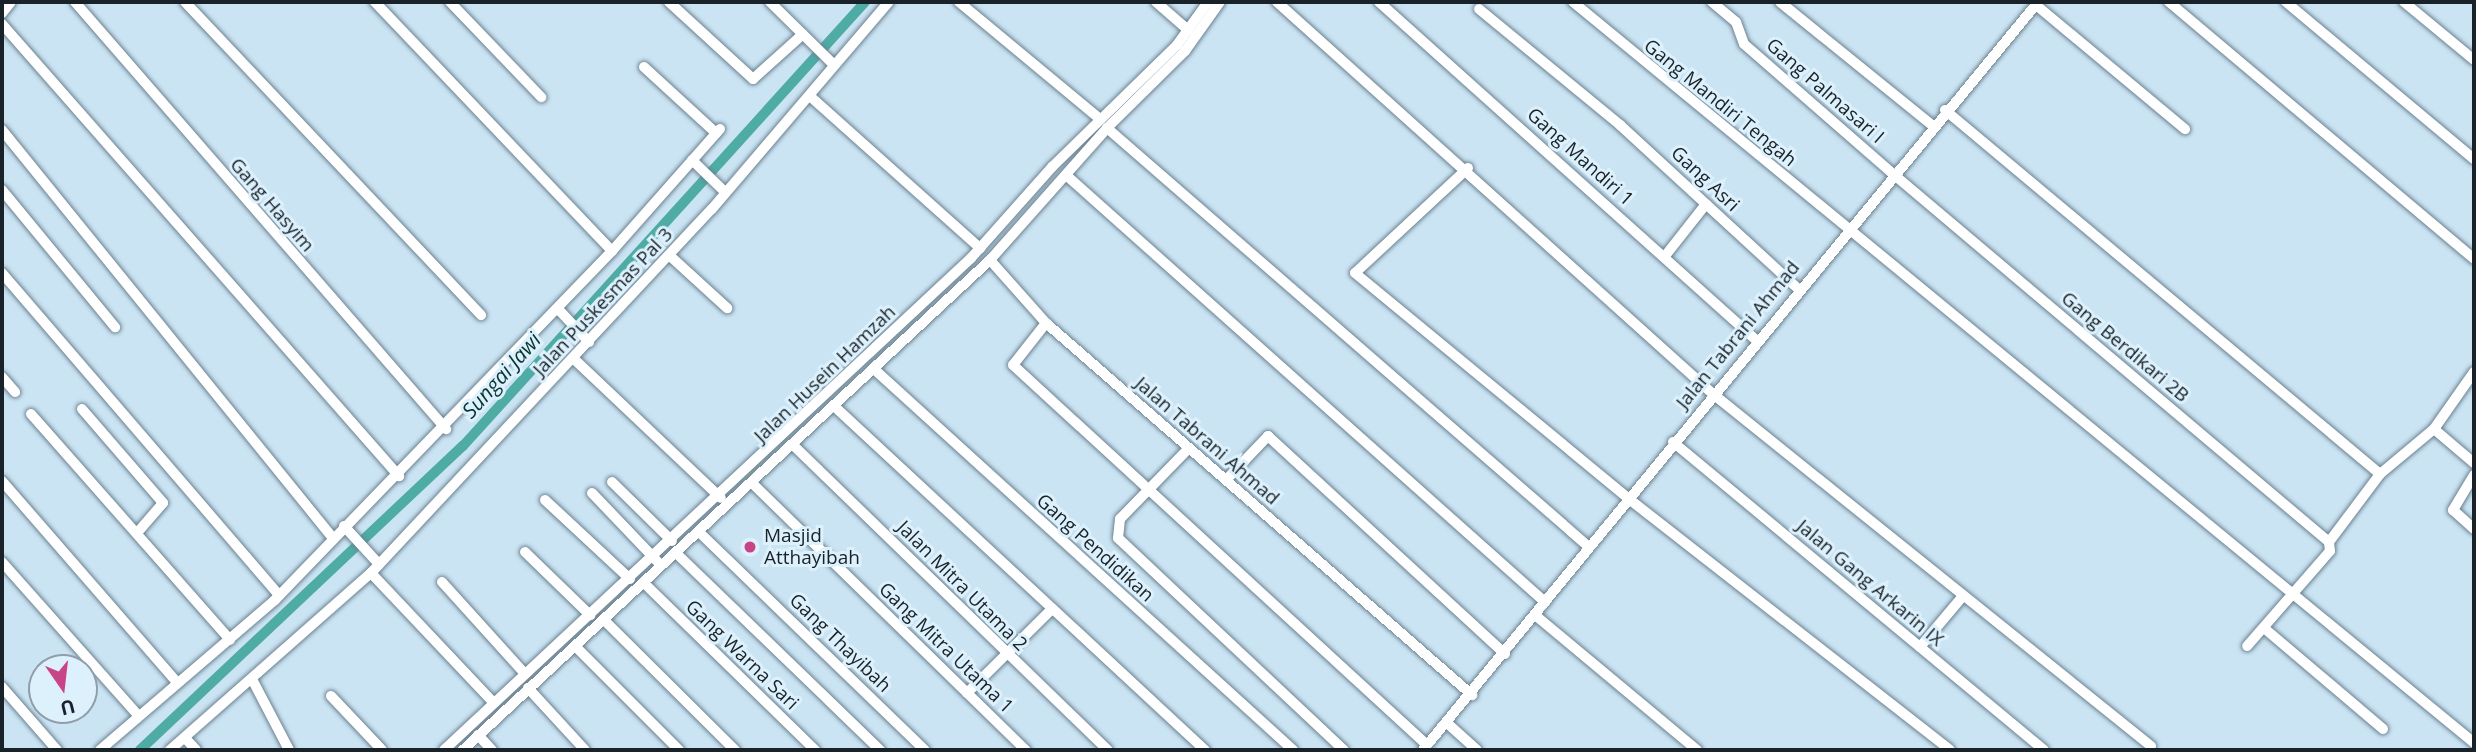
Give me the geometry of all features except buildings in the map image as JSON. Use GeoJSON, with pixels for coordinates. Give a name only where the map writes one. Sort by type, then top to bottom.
{"type":"FeatureCollection","features":[{"type":"Feature","properties":{"kind":"street"},"geometry":{"type":"LineString","coordinates":[[2,13],[12,2]]}},
{"type":"Feature","properties":{"kind":"street","name":"Gang Hasyim"},"geometry":{"type":"LineString","coordinates":[[75,2],[446,429]]}},
{"type":"Feature","properties":{"kind":"street"},"geometry":{"type":"LineString","coordinates":[[186,2],[481,315]]}},
{"type":"Feature","properties":{"kind":"street"},"geometry":{"type":"LineString","coordinates":[[375,2],[612,251]]}},
{"type":"Feature","properties":{"kind":"street"},"geometry":{"type":"LineString","coordinates":[[450,2],[541,97]]}},
{"type":"Feature","properties":{"kind":"street"},"geometry":{"type":"LineString","coordinates":[[669,2],[753,79],[805,37]]}},
{"type":"Feature","properties":{"kind":"street"},"geometry":{"type":"LineString","coordinates":[[770,2],[832,62]]}},
{"type":"Feature","properties":{"kind":"street"},"geometry":{"type":"LineString","coordinates":[[959,2],[1588,547]]}},
{"type":"Feature","properties":{"kind":"street"},"geometry":{"type":"LineString","coordinates":[[1156,2],[1188,30]]}},
{"type":"Feature","properties":{"kind":"street","name":"Jalan Husein Hamzah"},"geometry":{"type":"LineString","coordinates":[[444,750],[653,557],[847,386],[1103,124],[1188,30],[1208,2]]}},
{"type":"Feature","properties":{"kind":"street","name":"Jalan Husein Hamzah"},"geometry":{"type":"LineString","coordinates":[[463,750],[752,484],[834,406],[847,386],[875,370],[990,260],[1066,175],[1103,124],[1185,51],[1220,2]]}},
{"type":"Feature","properties":{"kind":"street"},"geometry":{"type":"LineString","coordinates":[[1278,2],[1468,168],[1713,394],[2151,746]]}},
{"type":"Feature","properties":{"kind":"street","name":"Gang Mandiri 1"},"geometry":{"type":"LineString","coordinates":[[1380,2],[1756,340]]}},
{"type":"Feature","properties":{"kind":"street","name":"Gang Mandiri Tengah"},"geometry":{"type":"LineString","coordinates":[[1573,2],[2474,743]]}},
{"type":"Feature","properties":{"kind":"street","name":"Gang Palmasari I"},"geometry":{"type":"LineString","coordinates":[[1712,2],[1738,25],[1745,44],[1892,173]]}},
{"type":"Feature","properties":{"kind":"street"},"geometry":{"type":"LineString","coordinates":[[1780,2],[1932,125]]}},
{"type":"Feature","properties":{"kind":"street"},"geometry":{"type":"LineString","coordinates":[[2169,2],[2474,259]]}},
{"type":"Feature","properties":{"kind":"street"},"geometry":{"type":"LineString","coordinates":[[2286,2],[2474,159]]}},
{"type":"Feature","properties":{"kind":"street"},"geometry":{"type":"LineString","coordinates":[[2404,2],[2474,60]]}},
{"type":"Feature","properties":{"kind":"street","name":"Jalan Puskesmas Pal 3"},"geometry":{"type":"LineString","coordinates":[[170,750],[253,681],[374,565],[574,359],[586,339],[669,255],[811,97],[832,62],[884,3]]}},
{"type":"Feature","properties":{"kind":"street"},"geometry":{"type":"LineString","coordinates":[[2037,3],[2185,129]]}},
{"type":"Feature","properties":{"kind":"street","name":"Jalan Tabrani Ahmad"},"geometry":{"type":"LineString","coordinates":[[1425,748],[1472,695],[1797,288],[2037,3]]}},
{"type":"Feature","properties":{"kind":"street","name":"Gang Asri"},"geometry":{"type":"LineString","coordinates":[[1479,9],[1586,97],[1797,288]]}},
{"type":"Feature","properties":{"kind":"street"},"geometry":{"type":"LineString","coordinates":[[2,24],[399,476]]}},
{"type":"Feature","properties":{"kind":"street"},"geometry":{"type":"LineString","coordinates":[[100,750],[279,595],[332,537],[346,529],[561,314],[612,251],[696,163],[718,131],[645,67]]}},
{"type":"Feature","properties":{"kind":"street"},"geometry":{"type":"LineString","coordinates":[[811,97],[980,248]]}},
{"type":"Feature","properties":{"kind":"street"},"geometry":{"type":"LineString","coordinates":[[1945,110],[2379,474]]}},
{"type":"Feature","properties":{"kind":"street"},"geometry":{"type":"LineString","coordinates":[[2,130],[332,537]]}},
{"type":"Feature","properties":{"kind":"street"},"geometry":{"type":"LineString","coordinates":[[696,163],[725,192]]}},
{"type":"Feature","properties":{"kind":"street"},"geometry":{"type":"LineString","coordinates":[[1468,168],[1355,273],[1629,499],[1950,750]]}},
{"type":"Feature","properties":{"kind":"street","name":"Gang Berdikari 2B"},"geometry":{"type":"LineString","coordinates":[[1892,173],[2329,547]]}},
{"type":"Feature","properties":{"kind":"street"},"geometry":{"type":"LineString","coordinates":[[1066,175],[1545,602]]}},
{"type":"Feature","properties":{"kind":"street"},"geometry":{"type":"LineString","coordinates":[[2,190],[115,327]]}},
{"type":"Feature","properties":{"kind":"street"},"geometry":{"type":"LineString","coordinates":[[1665,256],[1706,204]]}},
{"type":"Feature","properties":{"kind":"street"},"geometry":{"type":"LineString","coordinates":[[669,255],[727,308]]}},
{"type":"Feature","properties":{"kind":"street","name":"Jalan Tabrani Ahmad"},"geometry":{"type":"LineString","coordinates":[[990,260],[1046,323],[1472,695]]}},
{"type":"Feature","properties":{"kind":"street"},"geometry":{"type":"LineString","coordinates":[[2,273],[279,595]]}},
{"type":"Feature","properties":{"kind":"street"},"geometry":{"type":"LineString","coordinates":[[561,314],[586,339]]}},
{"type":"Feature","properties":{"kind":"street"},"geometry":{"type":"LineString","coordinates":[[1046,323],[1013,365],[1425,748]]}},
{"type":"Feature","properties":{"kind":"street"},"geometry":{"type":"LineString","coordinates":[[574,359],[721,498]]}},
{"type":"Feature","properties":{"kind":"street","name":"Gang Pendidikan"},"geometry":{"type":"LineString","coordinates":[[875,370],[1293,750]]}},
{"type":"Feature","properties":{"kind":"street"},"geometry":{"type":"LineString","coordinates":[[2248,646],[2294,594],[2379,474],[2434,429],[2474,372]]}},
{"type":"Feature","properties":{"kind":"street"},"geometry":{"type":"LineString","coordinates":[[2,377],[15,392]]}},
{"type":"Feature","properties":{"kind":"street"},"geometry":{"type":"LineString","coordinates":[[834,406],[1205,750]]}},
{"type":"Feature","properties":{"kind":"street"},"geometry":{"type":"LineString","coordinates":[[82,409],[163,503],[138,532]]}},
{"type":"Feature","properties":{"kind":"street"},"geometry":{"type":"LineString","coordinates":[[31,414],[138,532],[230,640]]}},
{"type":"Feature","properties":{"kind":"street"},"geometry":{"type":"LineString","coordinates":[[2434,429],[2474,463]]}},
{"type":"Feature","properties":{"kind":"street"},"geometry":{"type":"LineString","coordinates":[[1226,480],[1268,436],[1504,654]]}},
{"type":"Feature","properties":{"kind":"street","name":"Jalan Gang Arkarin IX"},"geometry":{"type":"LineString","coordinates":[[1673,442],[2044,750]]}},
{"type":"Feature","properties":{"kind":"street","name":"Jalan Mitra Utama 2"},"geometry":{"type":"LineString","coordinates":[[793,445],[1006,655],[1108,750]]}},
{"type":"Feature","properties":{"kind":"street"},"geometry":{"type":"LineString","coordinates":[[1189,448],[1150,492],[1117,523],[1123,544],[1344,750]]}},
{"type":"Feature","properties":{"kind":"street"},"geometry":{"type":"LineString","coordinates":[[2474,475],[2453,510],[2474,529]]}},
{"type":"Feature","properties":{"kind":"street"},"geometry":{"type":"LineString","coordinates":[[2,481],[177,682]]}},
{"type":"Feature","properties":{"kind":"street"},"geometry":{"type":"LineString","coordinates":[[612,482],[672,541]]}},
{"type":"Feature","properties":{"kind":"street","name":"Gang Mitra Utama 1"},"geometry":{"type":"LineString","coordinates":[[752,484],[1026,750]]}},
{"type":"Feature","properties":{"kind":"street"},"geometry":{"type":"LineString","coordinates":[[592,493],[662,566]]}},
{"type":"Feature","properties":{"kind":"street"},"geometry":{"type":"LineString","coordinates":[[545,500],[630,579]]}},
{"type":"Feature","properties":{"kind":"street"},"geometry":{"type":"LineString","coordinates":[[346,529],[493,702]]}},
{"type":"Feature","properties":{"kind":"street","name":"Gang Thayibah"},"geometry":{"type":"LineString","coordinates":[[699,532],[925,750]]}},
{"type":"Feature","properties":{"kind":"street"},"geometry":{"type":"LineString","coordinates":[[525,552],[590,615]]}},
{"type":"Feature","properties":{"kind":"street"},"geometry":{"type":"LineString","coordinates":[[676,553],[880,750]]}},
{"type":"Feature","properties":{"kind":"street"},"geometry":{"type":"LineString","coordinates":[[2,562],[138,715]]}},
{"type":"Feature","properties":{"kind":"street"},"geometry":{"type":"LineString","coordinates":[[443,582],[525,674]]}},
{"type":"Feature","properties":{"kind":"street","name":"Gang Warna Sari"},"geometry":{"type":"LineString","coordinates":[[645,584],[815,750]]}},
{"type":"Feature","properties":{"kind":"street"},"geometry":{"type":"LineString","coordinates":[[1920,647],[1963,596]]}},
{"type":"Feature","properties":{"kind":"street"},"geometry":{"type":"LineString","coordinates":[[967,693],[1052,609]]}},
{"type":"Feature","properties":{"kind":"street"},"geometry":{"type":"LineString","coordinates":[[1535,615],[1697,750]]}},
{"type":"Feature","properties":{"kind":"street"},"geometry":{"type":"LineString","coordinates":[[604,620],[736,750]]}},
{"type":"Feature","properties":{"kind":"street"},"geometry":{"type":"LineString","coordinates":[[2264,628],[2383,729]]}},
{"type":"Feature","properties":{"kind":"street"},"geometry":{"type":"LineString","coordinates":[[576,647],[679,750]]}},
{"type":"Feature","properties":{"kind":"street"},"geometry":{"type":"LineString","coordinates":[[253,681],[289,750]]}},
{"type":"Feature","properties":{"kind":"street"},"geometry":{"type":"LineString","coordinates":[[2,687],[57,750]]}},
{"type":"Feature","properties":{"kind":"street"},"geometry":{"type":"LineString","coordinates":[[528,688],[585,750]]}},
{"type":"Feature","properties":{"kind":"street"},"geometry":{"type":"LineString","coordinates":[[331,696],[382,750]]}},
{"type":"Feature","properties":{"kind":"street"},"geometry":{"type":"LineString","coordinates":[[1447,723],[1477,750]]}},
{"type":"Feature","properties":{"kind":"street"},"geometry":{"type":"LineString","coordinates":[[478,735],[492,750]]}},
{"type":"Feature","properties":{"kind":"street"},"geometry":{"type":"LineString","coordinates":[[185,738],[196,750]]}},
{"type":"Feature","properties":{"kind":"waterway","name":"Sungai Jawi"},"geometry":{"type":"LineString","coordinates":[[140,750],[463,446],[865,2]]}},
{"type":"Feature","properties":{"kind":"place","name":"Masjid Atthayibah"},"geometry":{"type":"Point","coordinates":[750,547]}}]}
